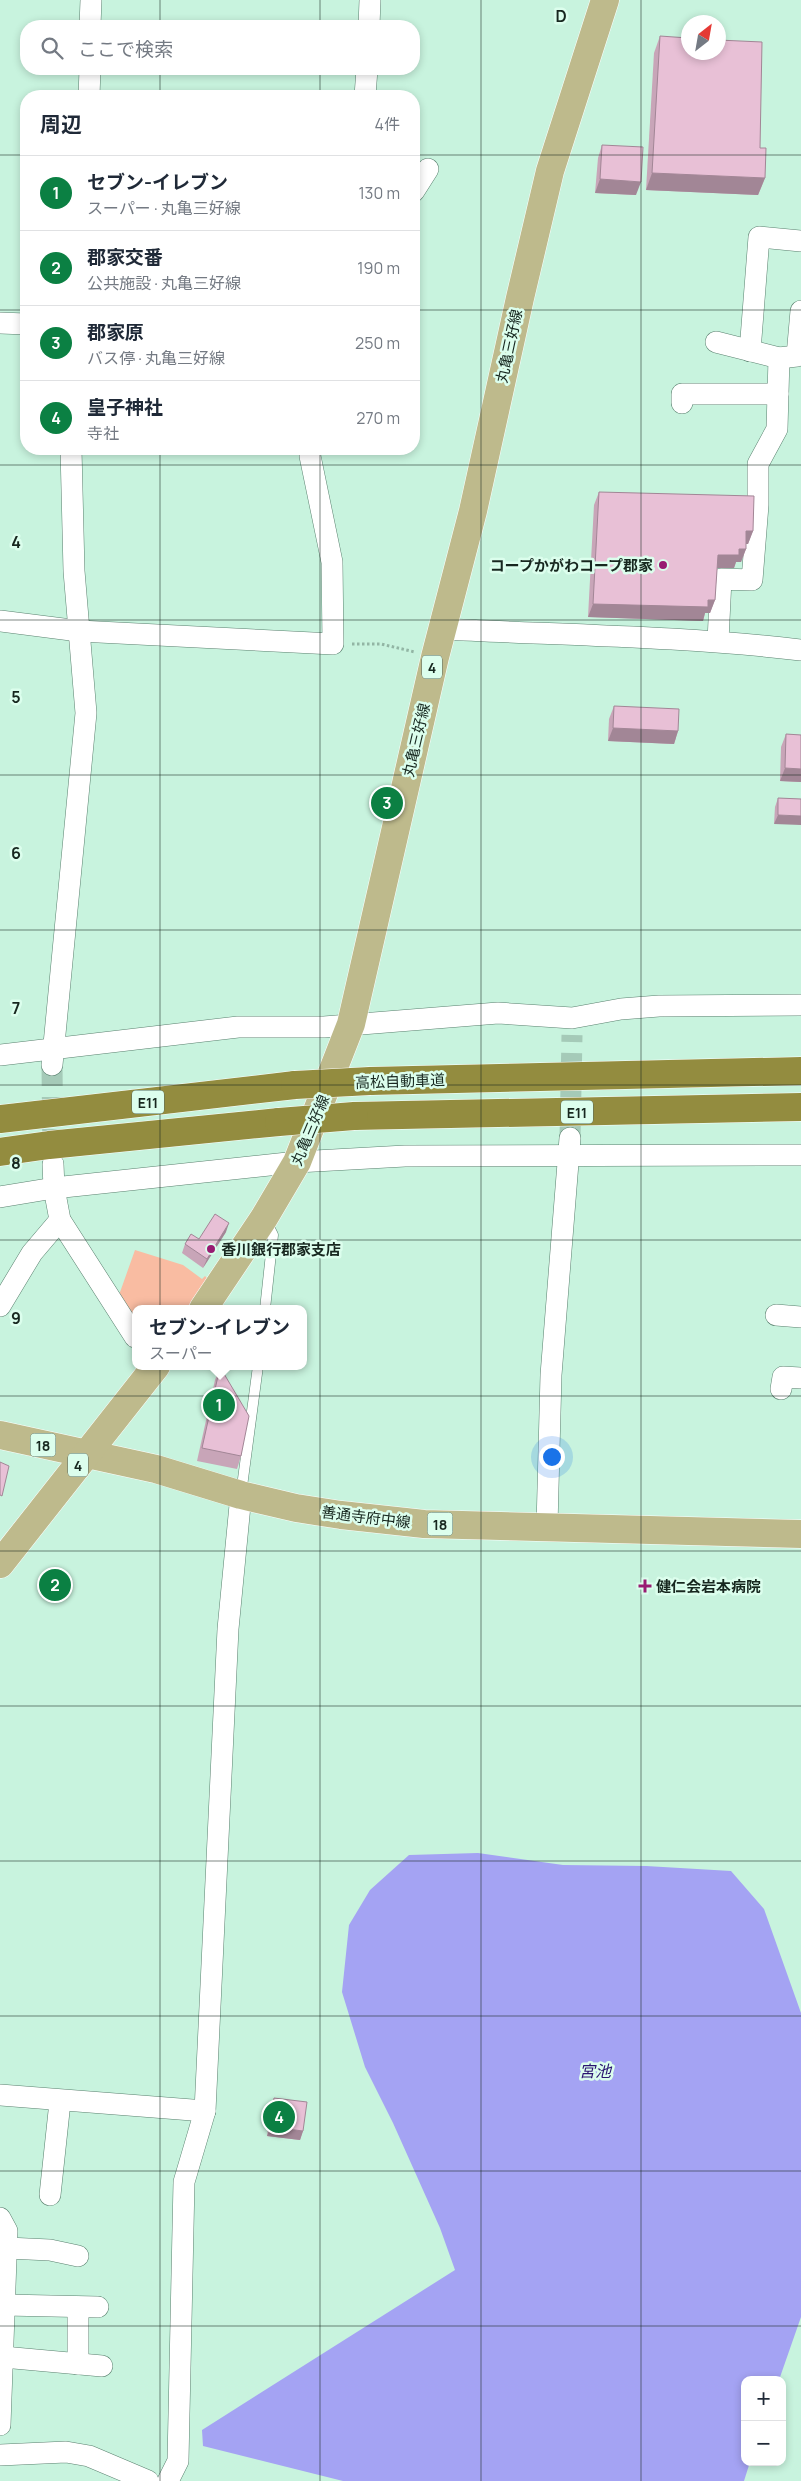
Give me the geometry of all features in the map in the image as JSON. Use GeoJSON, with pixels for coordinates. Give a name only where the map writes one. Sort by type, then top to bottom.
{"type":"FeatureCollection","features":[{"type":"Feature","properties":{"kind":"highway","name":"高松自動車道"},"geometry":{"type":"LineString","coordinates":[[0,1119],[295,1085],[370,1081],[801,1071]]}},
{"type":"Feature","properties":{"kind":"highway","name":"E11"},"geometry":{"type":"LineString","coordinates":[[0,1152],[49,1145],[354,1116],[801,1107]]}},
{"type":"Feature","properties":{"kind":"main road","name":"丸亀三好線"},"geometry":{"type":"LineString","coordinates":[[206,1305],[264,1218],[298,1162],[350,1024],[435,657],[473,511],[550,171],[605,0]]}},
{"type":"Feature","properties":{"kind":"main road","name":"4"},"geometry":{"type":"LineString","coordinates":[[0,1564],[153,1370]]}},
{"type":"Feature","properties":{"kind":"main road","name":"善通寺府中線"},"geometry":{"type":"LineString","coordinates":[[0,1436],[156,1469],[241,1495],[296,1508],[383,1520],[424,1524],[801,1534]]}},
{"type":"Feature","properties":{"kind":"street"},"geometry":{"type":"LineString","coordinates":[[90,20],[91,0]]}},
{"type":"Feature","properties":{"kind":"street"},"geometry":{"type":"LineString","coordinates":[[369,20],[370,0]]}},
{"type":"Feature","properties":{"kind":"street"},"geometry":{"type":"LineString","coordinates":[[89,90],[90,75]]}},
{"type":"Feature","properties":{"kind":"street"},"geometry":{"type":"LineString","coordinates":[[365,90],[367,75]]}},
{"type":"Feature","properties":{"kind":"street"},"geometry":{"type":"LineString","coordinates":[[420,182],[428,169]]}},
{"type":"Feature","properties":{"kind":"street"},"geometry":{"type":"LineString","coordinates":[[750,351],[759,237],[801,241]]}},
{"type":"Feature","properties":{"kind":"street"},"geometry":{"type":"LineString","coordinates":[[716,342],[779,358],[798,356],[801,321]]}},
{"type":"Feature","properties":{"kind":"street"},"geometry":{"type":"LineString","coordinates":[[0,323],[20,324]]}},
{"type":"Feature","properties":{"kind":"street"},"geometry":{"type":"LineString","coordinates":[[718,641],[722,579],[752,580],[758,505],[758,464],[778,429],[779,358]]}},
{"type":"Feature","properties":{"kind":"street"},"geometry":{"type":"LineString","coordinates":[[682,403],[682,394],[778,394]]}},
{"type":"Feature","properties":{"kind":"street"},"geometry":{"type":"LineString","coordinates":[[53,1056],[86,713],[74,571],[71,455]]}},
{"type":"Feature","properties":{"kind":"street"},"geometry":{"type":"LineString","coordinates":[[0,621],[79,631],[333,644],[332,562],[310,455]]}},
{"type":"Feature","properties":{"kind":"street"},"geometry":{"type":"LineString","coordinates":[[442,629],[545,631],[718,641],[801,650]]}},
{"type":"Feature","properties":{"kind":"street"},"geometry":{"type":"LineString","coordinates":[[0,1055],[53,1056],[238,1027],[319,1027],[498,1014],[572,1027],[621,1009],[660,1006],[801,1005]]}},
{"type":"Feature","properties":{"kind":"street"},"geometry":{"type":"LineString","coordinates":[[547,1526],[551,1375],[570,1146]]}},
{"type":"Feature","properties":{"kind":"street"},"geometry":{"type":"LineString","coordinates":[[0,1197],[54,1188],[298,1162],[570,1146],[801,1155]]}},
{"type":"Feature","properties":{"kind":"street"},"geometry":{"type":"LineString","coordinates":[[53,1164],[54,1188],[60,1220],[132,1332]]}},
{"type":"Feature","properties":{"kind":"street"},"geometry":{"type":"LineString","coordinates":[[0,1306],[32,1253],[60,1220]]}},
{"type":"Feature","properties":{"kind":"street"},"geometry":{"type":"LineString","coordinates":[[776,1315],[801,1317]]}},
{"type":"Feature","properties":{"kind":"street"},"geometry":{"type":"LineString","coordinates":[[781,1390],[783,1377],[801,1378]]}},
{"type":"Feature","properties":{"kind":"street"},"geometry":{"type":"LineString","coordinates":[[168,2481],[178,2461],[184,2182],[205,2111],[228,1628],[241,1495]]}},
{"type":"Feature","properties":{"kind":"street"},"geometry":{"type":"LineString","coordinates":[[0,2096],[60,2102],[205,2111]]}},
{"type":"Feature","properties":{"kind":"street"},"geometry":{"type":"LineString","coordinates":[[50,2195],[60,2102]]}},
{"type":"Feature","properties":{"kind":"street"},"geometry":{"type":"LineString","coordinates":[[0,2218],[7,2231],[3,2299],[0,2425]]}},
{"type":"Feature","properties":{"kind":"street"},"geometry":{"type":"LineString","coordinates":[[7,2248],[50,2250],[78,2256]]}},
{"type":"Feature","properties":{"kind":"street"},"geometry":{"type":"LineString","coordinates":[[3,2299],[88,2307],[78,2364]]}},
{"type":"Feature","properties":{"kind":"street"},"geometry":{"type":"LineString","coordinates":[[3,2357],[102,2366]]}},
{"type":"Feature","properties":{"kind":"street"},"geometry":{"type":"LineString","coordinates":[[0,2455],[66,2452],[81,2454],[148,2481]]}},
{"type":"Feature","properties":{"kind":"lane"},"geometry":{"type":"LineString","coordinates":[[264,1218],[273,1235],[265,1305]]}},
{"type":"Feature","properties":{"kind":"lane"},"geometry":{"type":"LineString","coordinates":[[241,1495],[257,1370]]}},
{"type":"Feature","properties":{"kind":"path"},"geometry":{"type":"LineString","coordinates":[[333,644],[381,644],[435,657]]}},
{"type":"Feature","properties":{"kind":"shaded area"},"geometry":{"type":"Polygon","coordinates":[[[135,1250],[183,1265],[202,1279],[205,1276],[209,1280],[190,1305],[132,1305],[132,1315],[119,1295],[135,1250]]]}},
{"type":"Feature","properties":{"kind":"water","name":"宮池"},"geometry":{"type":"Polygon","coordinates":[[[478,1853],[563,1865],[646,1866],[731,1871],[764,1909],[801,2013],[801,2317],[780,2376],[741,2376],[741,2466],[749,2466],[744,2481],[343,2481],[203,2446],[202,2430],[455,2270],[440,2228],[393,2123],[365,2067],[342,1992],[349,1925],[370,1890],[409,1855],[478,1853]]]}},
{"type":"Feature","properties":{"kind":"building"},"geometry":{"type":"Polygon","coordinates":[[[660,36],[681,38],[681,60],[726,60],[726,40],[762,42],[760,148],[766,148],[765,178],[652,173],[660,36]]]}},
{"type":"Feature","properties":{"kind":"building"},"geometry":{"type":"Polygon","coordinates":[[[602,145],[643,147],[641,182],[600,179],[602,145]]]}},
{"type":"Feature","properties":{"kind":"building","name":"コープかがわコープ郡家"},"geometry":{"type":"Polygon","coordinates":[[[599,492],[754,496],[753,531],[746,531],[746,549],[739,549],[739,555],[718,555],[715,600],[708,600],[708,607],[593,604],[599,492]]]}},
{"type":"Feature","properties":{"kind":"building"},"geometry":{"type":"Polygon","coordinates":[[[614,706],[679,709],[678,731],[613,728],[614,706]]]}},
{"type":"Feature","properties":{"kind":"building"},"geometry":{"type":"Polygon","coordinates":[[[786,734],[801,735],[801,769],[785,768],[786,734]]]}},
{"type":"Feature","properties":{"kind":"building"},"geometry":{"type":"Polygon","coordinates":[[[778,798],[801,799],[801,816],[778,815],[778,798]]]}},
{"type":"Feature","properties":{"kind":"building"},"geometry":{"type":"Polygon","coordinates":[[[215,1214],[229,1223],[207,1259],[185,1244],[191,1234],[199,1239],[215,1214]]]}},
{"type":"Feature","properties":{"kind":"building"},"geometry":{"type":"Polygon","coordinates":[[[219,1370],[222,1370],[249,1416],[241,1456],[202,1448],[219,1370]]]}},
{"type":"Feature","properties":{"kind":"building"},"geometry":{"type":"Polygon","coordinates":[[[0,1462],[9,1466],[2,1496],[0,1495],[0,1462]]]}},
{"type":"Feature","properties":{"kind":"building"},"geometry":{"type":"Polygon","coordinates":[[[274,2098],[307,2102],[303,2131],[271,2127],[274,2098]]]}},
{"type":"Feature","properties":{"kind":"tunnel"},"geometry":{"type":"LineString","coordinates":[[570,1138],[572,1035]]}},
{"type":"Feature","properties":{"kind":"tunnel"},"geometry":{"type":"LineString","coordinates":[[52,1065],[53,1159]]}},
{"type":"Feature","properties":{"kind":"place","name":"コープかがわコープ郡家"},"geometry":{"type":"Point","coordinates":[663,565]}},
{"type":"Feature","properties":{"kind":"place","name":"郡家原"},"geometry":{"type":"Point","coordinates":[387,803]}},
{"type":"Feature","properties":{"kind":"place","name":"香川銀行郡家支店"},"geometry":{"type":"Point","coordinates":[211,1249]}},
{"type":"Feature","properties":{"kind":"place","name":"セブン-イレブン"},"geometry":{"type":"Point","coordinates":[219,1405]}},
{"type":"Feature","properties":{"kind":"place","name":"郡家交番"},"geometry":{"type":"Point","coordinates":[55,1585]}},
{"type":"Feature","properties":{"kind":"place","name":"健仁会岩本病院"},"geometry":{"type":"Point","coordinates":[645,1586]}},
{"type":"Feature","properties":{"kind":"place","name":"皇子神社"},"geometry":{"type":"Point","coordinates":[279,2117]}}]}
